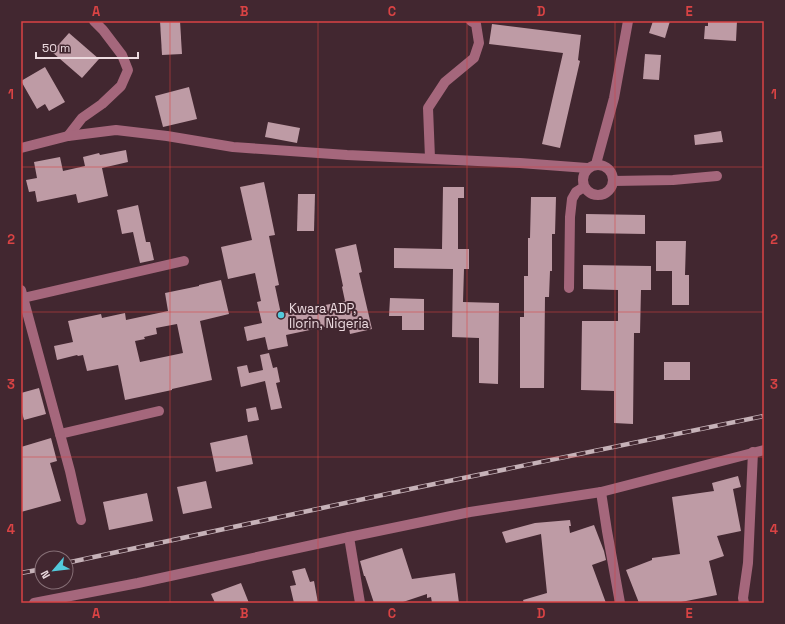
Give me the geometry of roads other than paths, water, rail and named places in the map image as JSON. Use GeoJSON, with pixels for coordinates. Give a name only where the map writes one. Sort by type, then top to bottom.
{"type":"FeatureCollection","features":[{"type":"Feature","properties":{"kind":"street"},"geometry":{"type":"LineString","coordinates":[[68,136],[82,118],[102,104],[121,86],[128,70],[122,54],[94,21]]}},
{"type":"Feature","properties":{"kind":"street"},"geometry":{"type":"LineString","coordinates":[[430,158],[428,108],[445,82],[474,58],[479,43],[476,24],[471,21]]}},
{"type":"Feature","properties":{"kind":"street"},"geometry":{"type":"LineString","coordinates":[[21,148],[68,136],[116,130],[167,136],[233,147],[520,163],[592,166],[603,165],[608,168],[612,174],[613,180],[611,187],[607,192],[601,194],[588,192],[584,187],[582,180],[584,173],[592,166],[614,98],[628,21]]}},
{"type":"Feature","properties":{"kind":"street"},"geometry":{"type":"LineString","coordinates":[[613,180],[673,180],[717,176]]}},
{"type":"Feature","properties":{"kind":"street"},"geometry":{"type":"LineString","coordinates":[[569,288],[570,217],[572,198],[576,192],[584,187]]}},
{"type":"Feature","properties":{"kind":"street"},"geometry":{"type":"LineString","coordinates":[[81,520],[70,471],[22,294],[184,261]]}},
{"type":"Feature","properties":{"kind":"street"},"geometry":{"type":"LineString","coordinates":[[60,434],[158,411]]}},
{"type":"Feature","properties":{"kind":"street"},"geometry":{"type":"LineString","coordinates":[[34,603],[85,598],[138,583],[470,512],[601,492],[764,450]]}},
{"type":"Feature","properties":{"kind":"street"},"geometry":{"type":"LineString","coordinates":[[744,603],[743,598],[748,563],[753,452]]}},
{"type":"Feature","properties":{"kind":"street"},"geometry":{"type":"LineString","coordinates":[[601,492],[611,558],[620,603]]}},
{"type":"Feature","properties":{"kind":"street"},"geometry":{"type":"LineString","coordinates":[[349,537],[360,603]]}},
{"type":"Feature","properties":{"kind":"railway"},"geometry":{"type":"LineString","coordinates":[[74,561],[415,488],[764,416]]}},
{"type":"Feature","properties":{"kind":"railway"},"geometry":{"type":"LineString","coordinates":[[21,573],[34,571]]}},
{"type":"Feature","properties":{"kind":"place","name":"Kwara ADP, Ilorin, Nigeria"},"geometry":{"type":"Point","coordinates":[281,315]}}]}
